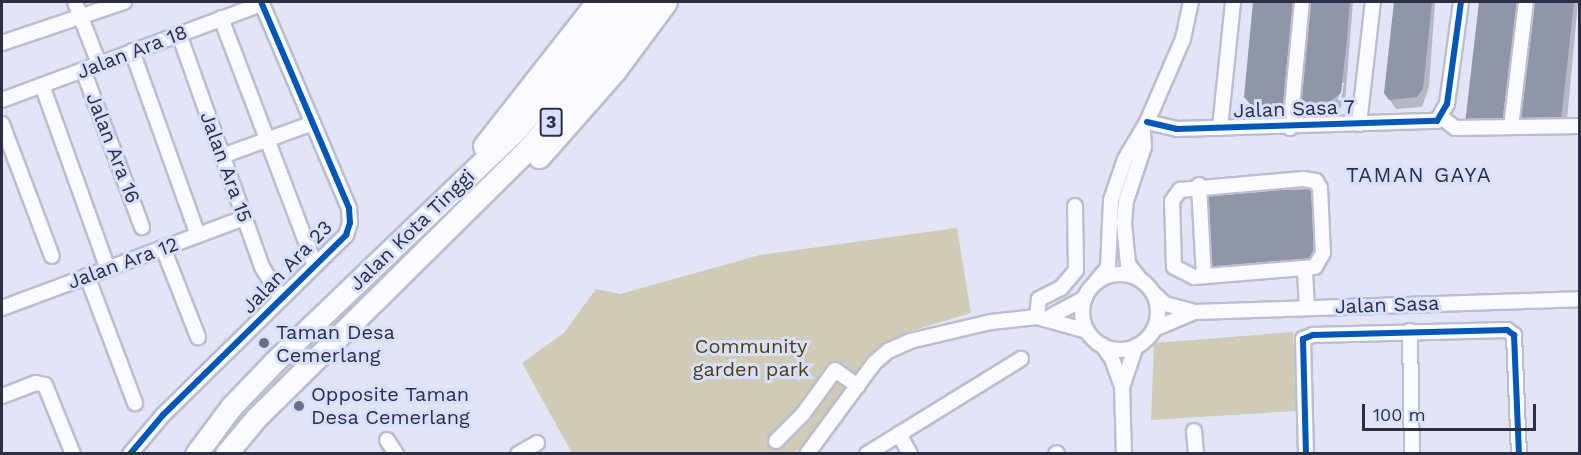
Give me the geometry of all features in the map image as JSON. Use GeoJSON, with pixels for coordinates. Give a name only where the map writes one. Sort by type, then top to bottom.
{"type":"FeatureCollection","features":[{"type":"Feature","properties":{"kind":"highway"},"geometry":{"type":"LineString","coordinates":[[434,210],[597,2]]}},
{"type":"Feature","properties":{"kind":"highway","name":"Jalan Kota Tinggi"},"geometry":{"type":"LineString","coordinates":[[196,453],[231,407],[274,362],[513,133],[587,48],[621,2]]}},
{"type":"Feature","properties":{"kind":"highway","name":"Jalan Kota Tinggi"},"geometry":{"type":"LineString","coordinates":[[226,453],[256,418],[446,232],[528,148],[603,59],[644,2]]}},
{"type":"Feature","properties":{"kind":"highway"},"geometry":{"type":"LineString","coordinates":[[446,232],[539,158],[614,72],[666,2]]}},
{"type":"Feature","properties":{"kind":"street"},"geometry":{"type":"LineString","coordinates":[[2,43],[77,8],[123,2]]}},
{"type":"Feature","properties":{"kind":"street"},"geometry":{"type":"LineString","coordinates":[[1087,331],[1082,309],[1085,298],[1108,267],[1111,200],[1132,142],[1145,127],[1183,39],[1191,2]]}},
{"type":"Feature","properties":{"kind":"street"},"geometry":{"type":"LineString","coordinates":[[1220,128],[1233,2]]}},
{"type":"Feature","properties":{"kind":"street"},"geometry":{"type":"LineString","coordinates":[[1290,128],[1302,2]]}},
{"type":"Feature","properties":{"kind":"street"},"geometry":{"type":"LineString","coordinates":[[1359,124],[1373,2]]}},
{"type":"Feature","properties":{"kind":"street"},"geometry":{"type":"LineString","coordinates":[[1461,2],[1447,104],[1441,117],[1455,128],[1580,126]]}},
{"type":"Feature","properties":{"kind":"street"},"geometry":{"type":"LineString","coordinates":[[1511,127],[1526,2]]}},
{"type":"Feature","properties":{"kind":"street","name":"Jalan Ara 18"},"geometry":{"type":"LineString","coordinates":[[2,100],[262,3]]}},
{"type":"Feature","properties":{"kind":"street","name":"Jalan Ara 23"},"geometry":{"type":"LineString","coordinates":[[130,453],[281,298],[346,235],[350,223],[349,208],[262,3]]}},
{"type":"Feature","properties":{"kind":"street"},"geometry":{"type":"LineString","coordinates":[[77,8],[99,64]]}},
{"type":"Feature","properties":{"kind":"street"},"geometry":{"type":"LineString","coordinates":[[221,18],[315,265]]}},
{"type":"Feature","properties":{"kind":"street","name":"Jalan Ara 15"},"geometry":{"type":"LineString","coordinates":[[178,34],[262,267],[281,298]]}},
{"type":"Feature","properties":{"kind":"street"},"geometry":{"type":"LineString","coordinates":[[132,51],[198,235]]}},
{"type":"Feature","properties":{"kind":"street","name":"Jalan Ara 16"},"geometry":{"type":"LineString","coordinates":[[83,70],[142,227]]}},
{"type":"Feature","properties":{"kind":"street"},"geometry":{"type":"LineString","coordinates":[[42,85],[108,269]]}},
{"type":"Feature","properties":{"kind":"street","name":"Jalan Sasa 7"},"geometry":{"type":"LineString","coordinates":[[1145,127],[1290,128],[1429,123],[1441,117]]}},
{"type":"Feature","properties":{"kind":"street"},"geometry":{"type":"LineString","coordinates":[[222,156],[313,123]]}},
{"type":"Feature","properties":{"kind":"street"},"geometry":{"type":"LineString","coordinates":[[2,124],[52,256]]}},
{"type":"Feature","properties":{"kind":"street"},"geometry":{"type":"LineString","coordinates":[[1122,387],[1136,346],[1154,329],[1158,306],[1154,294],[1128,264],[1124,223],[1126,201],[1144,147],[1145,127]]}},
{"type":"Feature","properties":{"kind":"street"},"geometry":{"type":"LineString","coordinates":[[1316,180],[1320,188],[1323,253],[1319,264],[1305,271],[1187,275],[1174,267],[1172,201],[1180,190],[1199,185],[1316,180]]}},
{"type":"Feature","properties":{"kind":"street"},"geometry":{"type":"LineString","coordinates":[[1199,185],[1204,276]]}},
{"type":"Feature","properties":{"kind":"street"},"geometry":{"type":"LineString","coordinates":[[1043,318],[1039,299],[1061,288],[1076,270],[1076,206]]}},
{"type":"Feature","properties":{"kind":"street","name":"Jalan Ara 12"},"geometry":{"type":"LineString","coordinates":[[2,308],[244,218]]}},
{"type":"Feature","properties":{"kind":"street"},"geometry":{"type":"LineString","coordinates":[[163,248],[198,337]]}},
{"type":"Feature","properties":{"kind":"street"},"geometry":{"type":"LineString","coordinates":[[1305,271],[1307,308]]}},
{"type":"Feature","properties":{"kind":"street"},"geometry":{"type":"LineString","coordinates":[[1096,282],[1110,275],[1125,274],[1139,278]]}},
{"type":"Feature","properties":{"kind":"street"},"geometry":{"type":"LineString","coordinates":[[87,276],[135,403]]}},
{"type":"Feature","properties":{"kind":"street","name":"Jalan Sasa"},"geometry":{"type":"LineString","coordinates":[[1154,294],[1165,304],[1194,312],[1580,299]]}},
{"type":"Feature","properties":{"kind":"street"},"geometry":{"type":"LineString","coordinates":[[1043,318],[1085,298]]}},
{"type":"Feature","properties":{"kind":"street","name":"Jalan Sasa"},"geometry":{"type":"LineString","coordinates":[[1154,329],[1194,312]]}},
{"type":"Feature","properties":{"kind":"street"},"geometry":{"type":"LineString","coordinates":[[807,453],[881,357],[910,341],[991,322],[1043,318],[1087,331],[1102,345],[1112,359],[1122,387],[1124,453]]}},
{"type":"Feature","properties":{"kind":"street"},"geometry":{"type":"LineString","coordinates":[[1306,453],[1304,339],[1313,335],[1508,330],[1514,335],[1519,453]]}},
{"type":"Feature","properties":{"kind":"street"},"geometry":{"type":"LineString","coordinates":[[1410,331],[1412,453]]}},
{"type":"Feature","properties":{"kind":"street"},"geometry":{"type":"LineString","coordinates":[[1102,345],[1119,349],[1136,346]]}},
{"type":"Feature","properties":{"kind":"street"},"geometry":{"type":"LineString","coordinates":[[867,453],[1021,359]]}},
{"type":"Feature","properties":{"kind":"street"},"geometry":{"type":"LineString","coordinates":[[776,441],[803,414],[835,370],[858,386]]}},
{"type":"Feature","properties":{"kind":"street"},"geometry":{"type":"LineString","coordinates":[[2,396],[42,383],[73,453]]}},
{"type":"Feature","properties":{"kind":"street"},"geometry":{"type":"LineString","coordinates":[[1194,431],[1196,453]]}},
{"type":"Feature","properties":{"kind":"street"},"geometry":{"type":"LineString","coordinates":[[899,434],[909,453]]}},
{"type":"Feature","properties":{"kind":"street"},"geometry":{"type":"LineString","coordinates":[[387,440],[396,453]]}},
{"type":"Feature","properties":{"kind":"street"},"geometry":{"type":"LineString","coordinates":[[518,453],[537,443]]}},
{"type":"Feature","properties":{"kind":"green space","name":"Community garden park"},"geometry":{"type":"Polygon","coordinates":[[[957,228],[971,313],[911,331],[884,345],[809,441],[794,453],[572,453],[522,363],[564,333],[596,289],[620,294],[760,255],[957,228]]]}},
{"type":"Feature","properties":{"kind":"green space"},"geometry":{"type":"Polygon","coordinates":[[[1293,332],[1296,411],[1151,420],[1154,343],[1293,332]]]}},
{"type":"Feature","properties":{"kind":"building"},"geometry":{"type":"Polygon","coordinates":[[[1253,2],[1295,2],[1285,105],[1251,105],[1244,97],[1253,2]]]}},
{"type":"Feature","properties":{"kind":"building"},"geometry":{"type":"Polygon","coordinates":[[[1308,2],[1350,2],[1346,49],[1341,93],[1331,101],[1298,104],[1308,2]]]}},
{"type":"Feature","properties":{"kind":"building"},"geometry":{"type":"Polygon","coordinates":[[[1394,2],[1432,2],[1423,89],[1417,97],[1389,100],[1384,93],[1394,2]]]}},
{"type":"Feature","properties":{"kind":"building"},"geometry":{"type":"Polygon","coordinates":[[[1479,2],[1520,2],[1508,122],[1465,124],[1479,2]]]}},
{"type":"Feature","properties":{"kind":"building"},"geometry":{"type":"Polygon","coordinates":[[[1534,2],[1574,2],[1561,121],[1520,121],[1534,2]]]}},
{"type":"Feature","properties":{"kind":"building"},"geometry":{"type":"Polygon","coordinates":[[[1316,189],[1317,262],[1206,268],[1204,192],[1316,189]]]}},
{"type":"Feature","properties":{"kind":"cycle path"},"geometry":{"type":"LineString","coordinates":[[130,454],[163,415],[346,235],[350,223],[349,208],[261,2]]}},
{"type":"Feature","properties":{"kind":"cycle path"},"geometry":{"type":"LineString","coordinates":[[1147,122],[1177,129],[1437,121],[1447,104],[1461,2]]}},
{"type":"Feature","properties":{"kind":"cycle path"},"geometry":{"type":"LineString","coordinates":[[1306,454],[1303,339],[1313,335],[1507,330],[1514,335],[1519,454]]}},
{"type":"Feature","properties":{"kind":"place","name":"Taman Desa Cemerlang"},"geometry":{"type":"Point","coordinates":[264,343]}},
{"type":"Feature","properties":{"kind":"place","name":"Opposite Taman Desa Cemerlang"},"geometry":{"type":"Point","coordinates":[299,406]}},
{"type":"Feature","properties":{"kind":"district","name":"TAMAN GAYA"},"geometry":{"type":"Point","coordinates":[1419,175]}}]}
